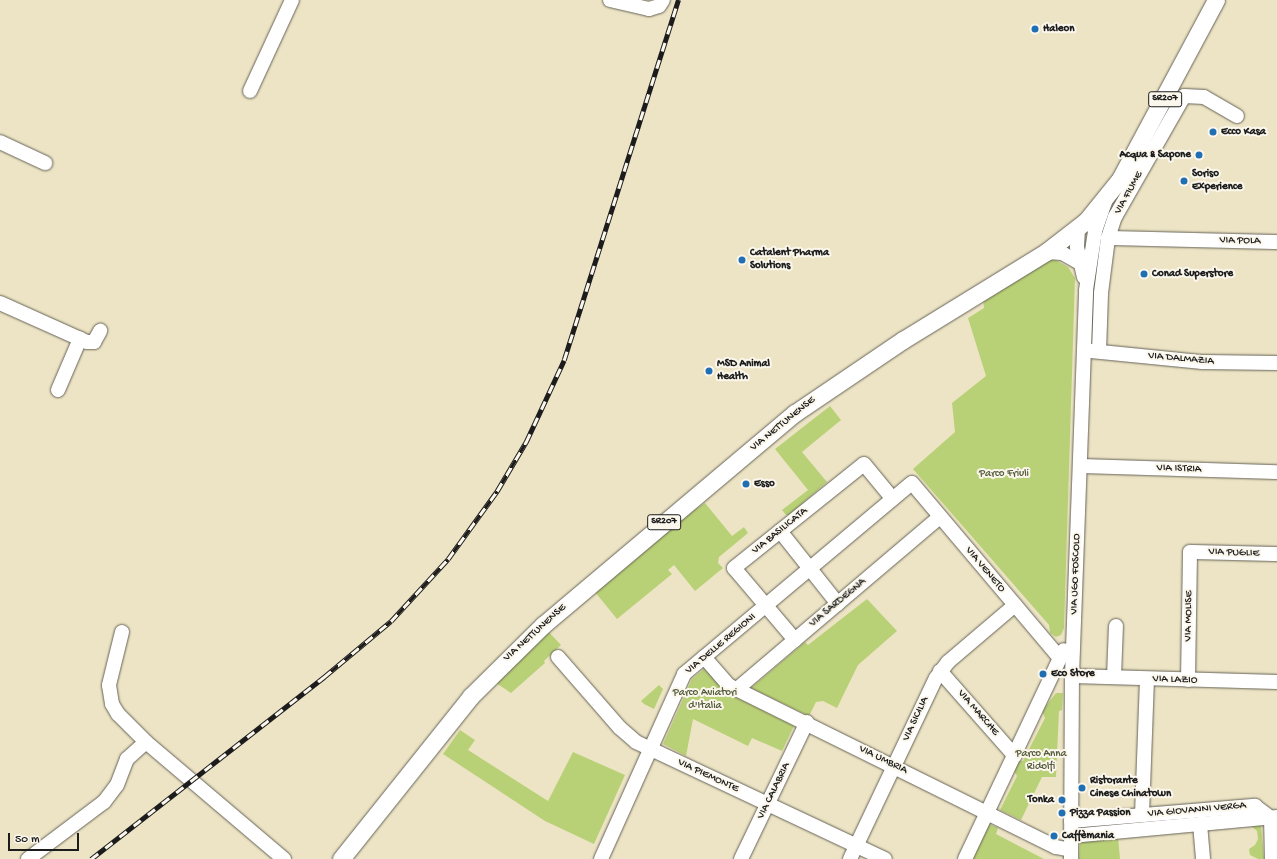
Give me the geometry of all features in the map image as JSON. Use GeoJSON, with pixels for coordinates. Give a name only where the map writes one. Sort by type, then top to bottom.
{"type":"FeatureCollection","features":[{"type":"Feature","properties":{"kind":"main road","name":"VIA NETTUNENSE"},"geometry":{"type":"LineString","coordinates":[[341,859],[471,696],[533,634],[795,413],[868,362],[1046,252],[1078,228],[1108,196],[1143,139],[1216,0]]}},
{"type":"Feature","properties":{"kind":"street"},"geometry":{"type":"LineString","coordinates":[[250,91],[292,0]]}},
{"type":"Feature","properties":{"kind":"street"},"geometry":{"type":"LineString","coordinates":[[610,0],[649,9],[656,8],[663,0]]}},
{"type":"Feature","properties":{"kind":"street","name":"VIA FIUME"},"geometry":{"type":"LineString","coordinates":[[1099,351],[1104,265],[1108,238],[1115,217],[1184,96],[1204,97],[1237,116]]}},
{"type":"Feature","properties":{"kind":"street"},"geometry":{"type":"LineString","coordinates":[[0,142],[45,163]]}},
{"type":"Feature","properties":{"kind":"street","name":"VIA UGO FOSCOLO"},"geometry":{"type":"LineString","coordinates":[[1071,854],[1072,676],[1081,466],[1087,261],[1099,215],[1108,196]]}},
{"type":"Feature","properties":{"kind":"street","name":"VIA UGO FOSCOLO"},"geometry":{"type":"LineString","coordinates":[[1078,228],[1077,247],[1087,261]]}},
{"type":"Feature","properties":{"kind":"street","name":"VIA POLA"},"geometry":{"type":"LineString","coordinates":[[1108,238],[1277,242]]}},
{"type":"Feature","properties":{"kind":"street"},"geometry":{"type":"LineString","coordinates":[[1046,252],[1062,253],[1104,265]]}},
{"type":"Feature","properties":{"kind":"street"},"geometry":{"type":"LineString","coordinates":[[0,303],[80,339],[94,342],[100,331]]}},
{"type":"Feature","properties":{"kind":"street"},"geometry":{"type":"LineString","coordinates":[[58,390],[80,339]]}},
{"type":"Feature","properties":{"kind":"street","name":"VIA DALMAZIA"},"geometry":{"type":"LineString","coordinates":[[1084,350],[1202,362],[1277,362]]}},
{"type":"Feature","properties":{"kind":"street","name":"VIA BASILICATA"},"geometry":{"type":"LineString","coordinates":[[795,640],[734,568],[864,464],[893,499]]}},
{"type":"Feature","properties":{"kind":"street","name":"VIA ISTRIA"},"geometry":{"type":"LineString","coordinates":[[1081,466],[1277,472]]}},
{"type":"Feature","properties":{"kind":"street","name":"VIA DELLE REGIONI"},"geometry":{"type":"LineString","coordinates":[[601,859],[680,680],[704,657],[912,483]]}},
{"type":"Feature","properties":{"kind":"street","name":"VIA VENETO"},"geometry":{"type":"LineString","coordinates":[[912,483],[1059,657]]}},
{"type":"Feature","properties":{"kind":"street","name":"VIA SARDEGNA"},"geometry":{"type":"LineString","coordinates":[[736,689],[940,517]]}},
{"type":"Feature","properties":{"kind":"street"},"geometry":{"type":"LineString","coordinates":[[780,531],[838,604]]}},
{"type":"Feature","properties":{"kind":"street","name":"VIA PUGLIE"},"geometry":{"type":"LineString","coordinates":[[1190,552],[1277,554]]}},
{"type":"Feature","properties":{"kind":"street","name":"VIA MOLISE"},"geometry":{"type":"LineString","coordinates":[[1188,680],[1190,552]]}},
{"type":"Feature","properties":{"kind":"street","name":"VIA SICILIA"},"geometry":{"type":"LineString","coordinates":[[850,859],[940,671],[1015,605]]}},
{"type":"Feature","properties":{"kind":"street"},"geometry":{"type":"LineString","coordinates":[[1114,678],[1116,626]]}},
{"type":"Feature","properties":{"kind":"street"},"geometry":{"type":"LineString","coordinates":[[122,632],[109,677],[109,694],[118,714],[146,742],[284,859]]}},
{"type":"Feature","properties":{"kind":"street"},"geometry":{"type":"LineString","coordinates":[[965,859],[1015,756],[1059,657],[1065,649],[1073,645]]}},
{"type":"Feature","properties":{"kind":"street","name":"VIA PIEMONTE"},"geometry":{"type":"LineString","coordinates":[[558,657],[626,734],[650,748],[885,859]]}},
{"type":"Feature","properties":{"kind":"street","name":"VIA UMBRIA"},"geometry":{"type":"LineString","coordinates":[[704,657],[728,685],[807,722],[1071,854]]}},
{"type":"Feature","properties":{"kind":"street","name":"VIA MARCHE"},"geometry":{"type":"LineString","coordinates":[[940,671],[1015,756]]}},
{"type":"Feature","properties":{"kind":"street","name":"VIA LAZIO"},"geometry":{"type":"LineString","coordinates":[[1072,676],[1277,682]]}},
{"type":"Feature","properties":{"kind":"street"},"geometry":{"type":"LineString","coordinates":[[1142,815],[1147,679]]}},
{"type":"Feature","properties":{"kind":"street","name":"VIA CALABRIA"},"geometry":{"type":"LineString","coordinates":[[742,859],[807,722]]}},
{"type":"Feature","properties":{"kind":"street"},"geometry":{"type":"LineString","coordinates":[[28,859],[104,802],[117,785],[127,759],[146,742]]}},
{"type":"Feature","properties":{"kind":"street","name":"VIA GIOVANNI VERGA"},"geometry":{"type":"LineString","coordinates":[[1071,821],[1255,806],[1274,817]]}},
{"type":"Feature","properties":{"kind":"street"},"geometry":{"type":"LineString","coordinates":[[1272,859],[1274,817]]}},
{"type":"Feature","properties":{"kind":"street","name":"VIA GIOVANNI VERGA"},"geometry":{"type":"LineString","coordinates":[[1071,836],[1274,817]]}},
{"type":"Feature","properties":{"kind":"street"},"geometry":{"type":"LineString","coordinates":[[1200,824],[1203,859]]}},
{"type":"Feature","properties":{"kind":"green space","name":"Parco Friuli"},"geometry":{"type":"Polygon","coordinates":[[[1054,259],[1068,267],[1075,278],[1064,628],[1061,635],[1056,637],[1050,633],[1049,625],[913,469],[955,432],[952,403],[986,376],[968,318],[984,308],[983,297],[1045,260],[1054,259]]]}},
{"type":"Feature","properties":{"kind":"green space"},"geometry":{"type":"Polygon","coordinates":[[[830,406],[841,420],[802,452],[827,482],[789,515],[786,515],[782,510],[808,490],[775,449],[830,406]]]}},
{"type":"Feature","properties":{"kind":"green space"},"geometry":{"type":"Polygon","coordinates":[[[705,503],[732,536],[744,527],[748,533],[719,557],[718,563],[723,568],[695,591],[674,565],[668,570],[672,574],[617,619],[595,592],[669,527],[705,503]]]}},
{"type":"Feature","properties":{"kind":"green space"},"geometry":{"type":"Polygon","coordinates":[[[867,599],[897,631],[858,665],[837,708],[823,701],[816,702],[809,716],[751,688],[805,642],[808,645],[867,599]]]}},
{"type":"Feature","properties":{"kind":"green space"},"geometry":{"type":"Polygon","coordinates":[[[545,628],[561,645],[544,661],[545,663],[511,693],[490,679],[545,628]]]}},
{"type":"Feature","properties":{"kind":"green space","name":"Parco Aviatori d'Italia"},"geometry":{"type":"Polygon","coordinates":[[[705,668],[725,692],[794,726],[782,751],[752,738],[748,746],[693,719],[686,756],[663,744],[692,679],[705,668]]]}},
{"type":"Feature","properties":{"kind":"green space"},"geometry":{"type":"Polygon","coordinates":[[[659,685],[663,689],[654,709],[641,701],[659,685]]]}},
{"type":"Feature","properties":{"kind":"green space","name":"Parco Anna Ridolfi"},"geometry":{"type":"Polygon","coordinates":[[[1056,693],[1063,693],[1062,710],[1059,711],[1056,777],[1042,777],[1021,820],[1000,810],[1017,776],[1014,771],[1019,761],[1023,761],[1045,718],[1042,711],[1056,693]]]}},
{"type":"Feature","properties":{"kind":"green space"},"geometry":{"type":"Polygon","coordinates":[[[460,730],[475,740],[468,750],[548,801],[573,752],[625,775],[594,844],[545,821],[443,754],[460,730]]]}},
{"type":"Feature","properties":{"kind":"green space"},"geometry":{"type":"Polygon","coordinates":[[[989,824],[998,828],[996,834],[1044,859],[972,859],[989,824]]]}},
{"type":"Feature","properties":{"kind":"green space"},"geometry":{"type":"Polygon","coordinates":[[[1261,825],[1264,859],[1258,859],[1250,855],[1249,849],[1255,845],[1258,839],[1257,831],[1251,826],[1261,825]]]}},
{"type":"Feature","properties":{"kind":"green space"},"geometry":{"type":"Polygon","coordinates":[[[1118,837],[1120,859],[1079,859],[1080,840],[1118,837]]]}},
{"type":"Feature","properties":{"kind":"railway"},"geometry":{"type":"LineString","coordinates":[[91,859],[324,677],[391,621],[448,559],[497,491],[526,442],[564,360],[678,0]]}},
{"type":"Feature","properties":{"kind":"place","name":"Haleon"},"geometry":{"type":"Point","coordinates":[1035,29]}},
{"type":"Feature","properties":{"kind":"place","name":"Ecco Kasa"},"geometry":{"type":"Point","coordinates":[1213,132]}},
{"type":"Feature","properties":{"kind":"place","name":"Acqua & Sapone"},"geometry":{"type":"Point","coordinates":[1199,155]}},
{"type":"Feature","properties":{"kind":"place","name":"Soriso Experience"},"geometry":{"type":"Point","coordinates":[1184,181]}},
{"type":"Feature","properties":{"kind":"place","name":"Catalent Pharma Solutions"},"geometry":{"type":"Point","coordinates":[742,260]}},
{"type":"Feature","properties":{"kind":"place","name":"Conad Superstore"},"geometry":{"type":"Point","coordinates":[1144,274]}},
{"type":"Feature","properties":{"kind":"place","name":"MSD Animal Health"},"geometry":{"type":"Point","coordinates":[709,371]}},
{"type":"Feature","properties":{"kind":"place","name":"Esso"},"geometry":{"type":"Point","coordinates":[746,484]}},
{"type":"Feature","properties":{"kind":"place","name":"Eco Store"},"geometry":{"type":"Point","coordinates":[1043,674]}},
{"type":"Feature","properties":{"kind":"place","name":"Ristorante Cinese Chinatown"},"geometry":{"type":"Point","coordinates":[1082,788]}},
{"type":"Feature","properties":{"kind":"place","name":"Tonka"},"geometry":{"type":"Point","coordinates":[1062,800]}},
{"type":"Feature","properties":{"kind":"place","name":"Pizza Passion"},"geometry":{"type":"Point","coordinates":[1062,813]}},
{"type":"Feature","properties":{"kind":"place","name":"Caffèmania"},"geometry":{"type":"Point","coordinates":[1054,836]}}]}
